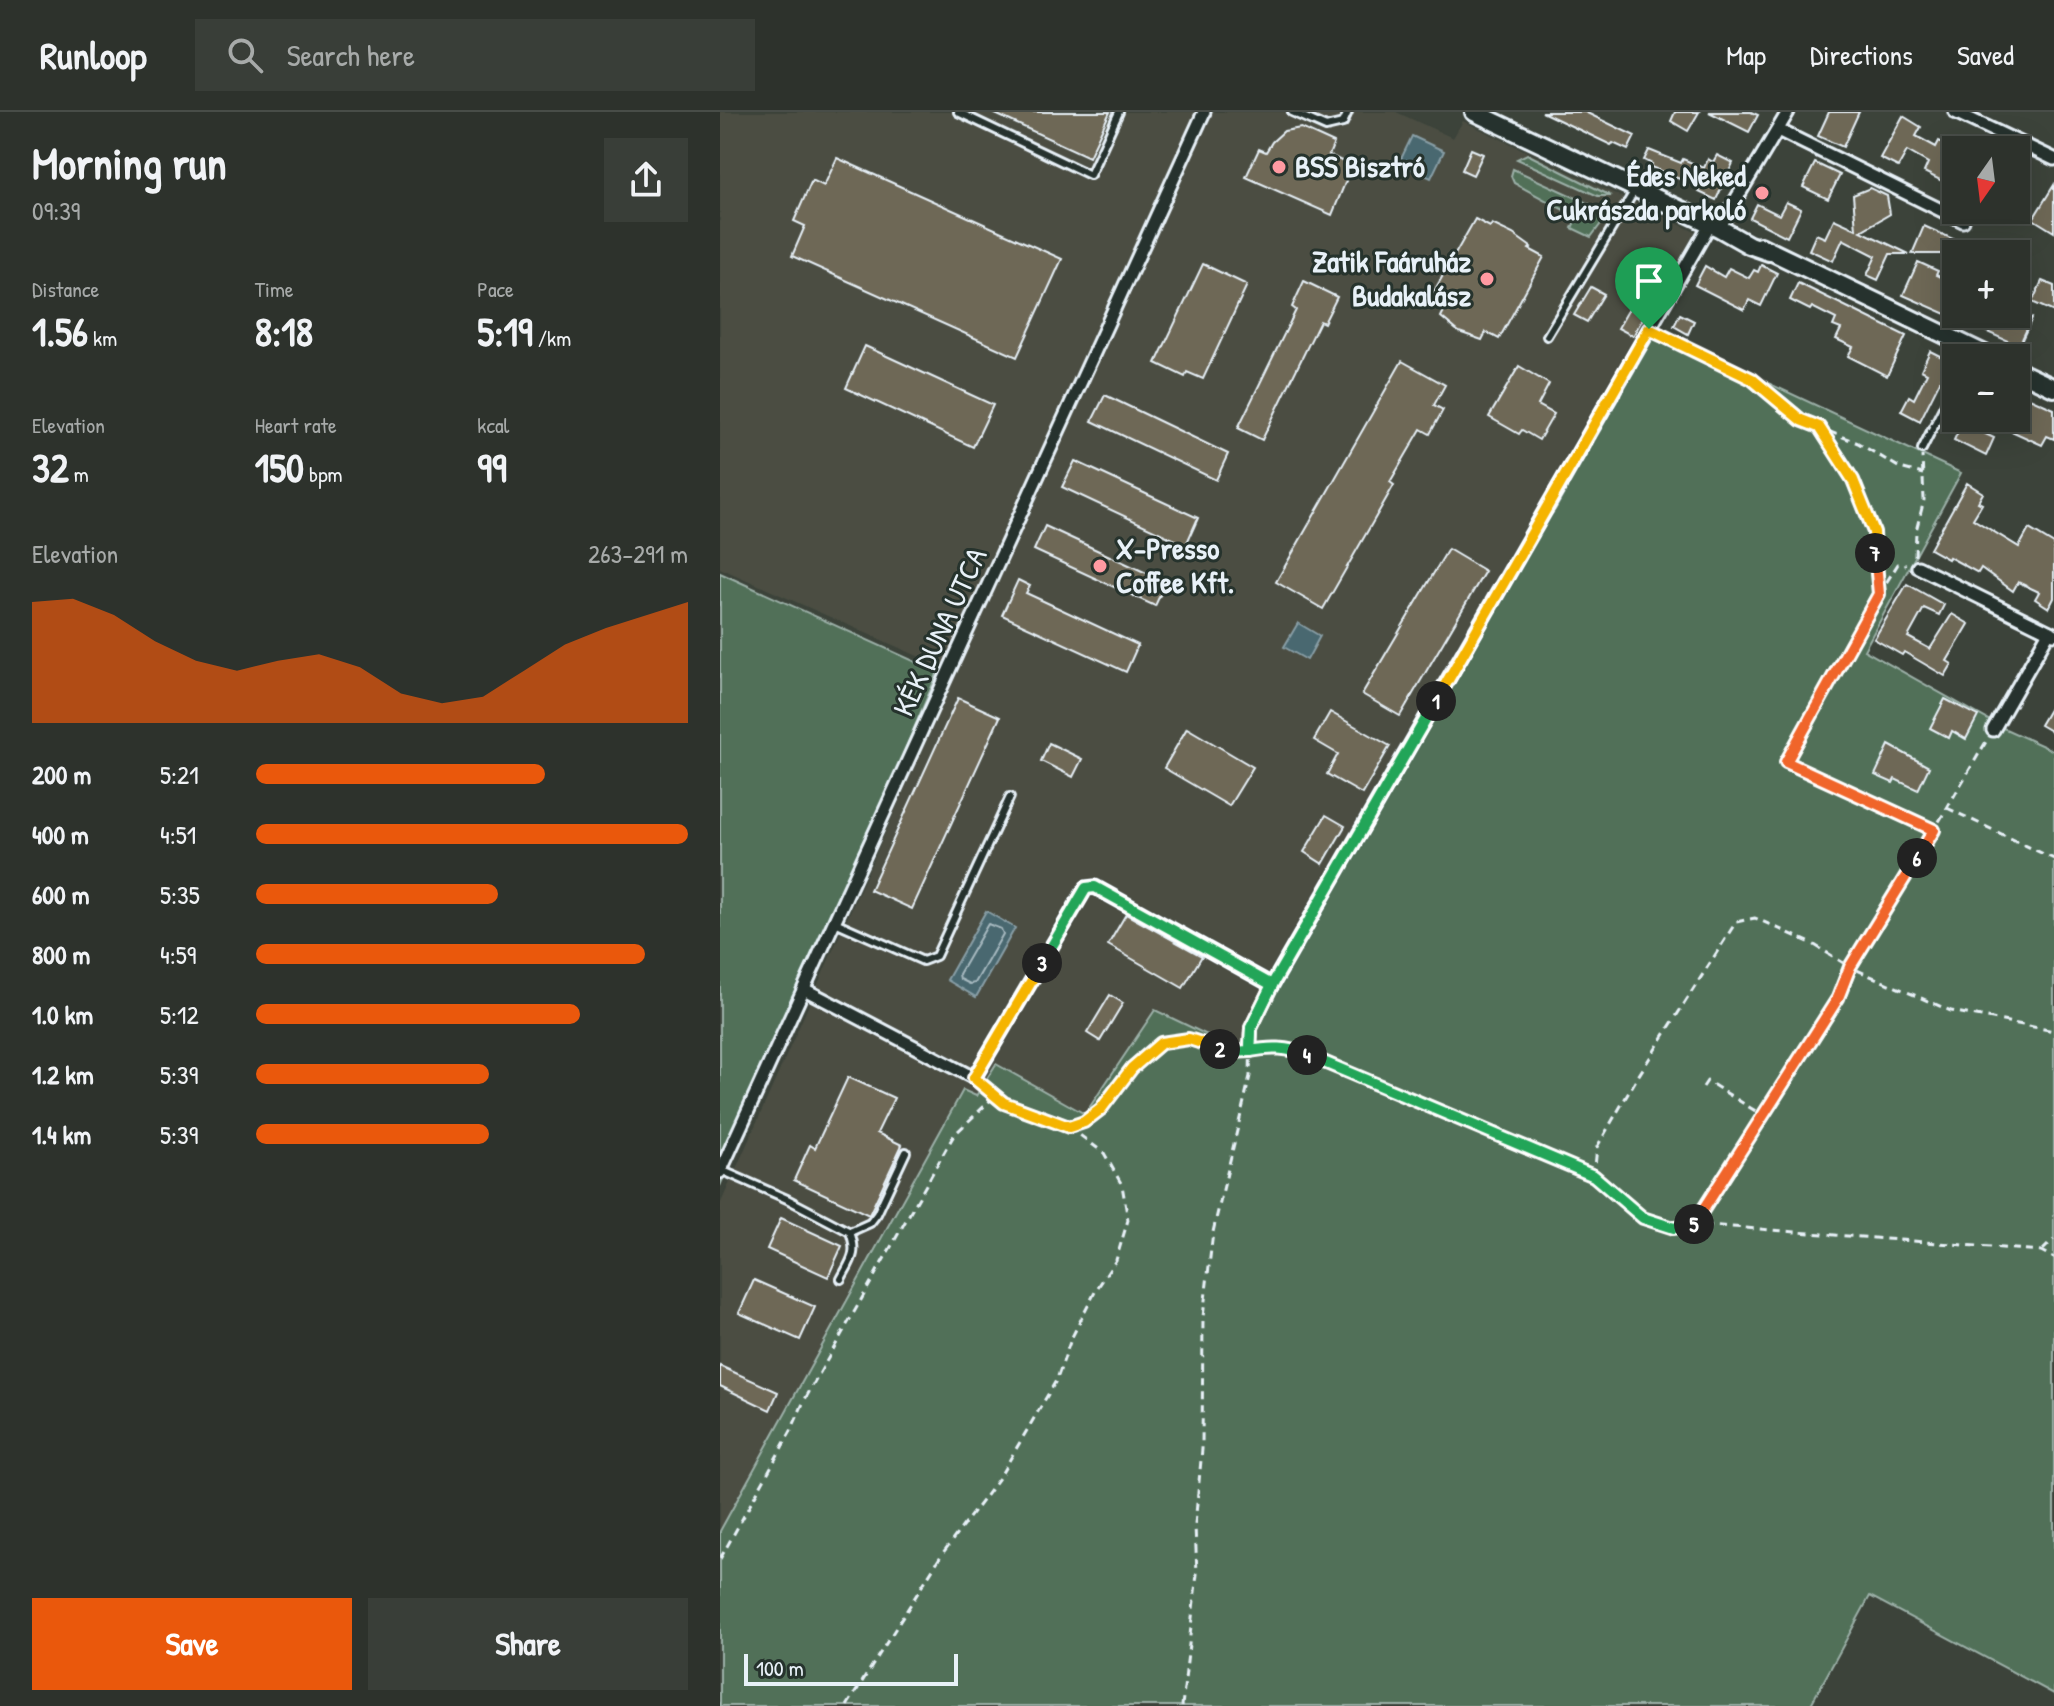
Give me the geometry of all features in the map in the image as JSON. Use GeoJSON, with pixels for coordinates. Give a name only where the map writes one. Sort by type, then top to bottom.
{"type":"FeatureCollection","features":[{"type":"Feature","properties":{"kind":"main road"},"geometry":{"type":"LineString","coordinates":[[1477,113],[1635,190],[1751,241],[1953,344]]}},
{"type":"Feature","properties":{"kind":"main road"},"geometry":{"type":"LineString","coordinates":[[2030,377],[2054,388]]}},
{"type":"Feature","properties":{"kind":"street","name":"KÉK DUNA UTCA"},"geometry":{"type":"LineString","coordinates":[[721,1171],[1204,112]]}},
{"type":"Feature","properties":{"kind":"street"},"geometry":{"type":"LineString","coordinates":[[804,989],[974,1078],[1086,888],[1095,887],[1272,985],[1649,329],[1721,229],[1788,112]]}},
{"type":"Feature","properties":{"kind":"street"},"geometry":{"type":"LineString","coordinates":[[1955,112],[2054,159]]}},
{"type":"Feature","properties":{"kind":"street"},"geometry":{"type":"LineString","coordinates":[[1778,130],[1942,211]]}},
{"type":"Feature","properties":{"kind":"street"},"geometry":{"type":"LineString","coordinates":[[1918,567],[2052,633],[1993,730]]}},
{"type":"Feature","properties":{"kind":"lane"},"geometry":{"type":"LineString","coordinates":[[958,112],[1090,175],[1119,112]]}},
{"type":"Feature","properties":{"kind":"lane"},"geometry":{"type":"LineString","coordinates":[[1292,112],[1326,127],[1343,123],[1348,112]]}},
{"type":"Feature","properties":{"kind":"lane"},"geometry":{"type":"LineString","coordinates":[[1547,336],[1635,190]]}},
{"type":"Feature","properties":{"kind":"lane"},"geometry":{"type":"LineString","coordinates":[[1922,449],[1942,410]]}},
{"type":"Feature","properties":{"kind":"lane"},"geometry":{"type":"LineString","coordinates":[[835,922],[923,961],[936,956],[1010,797]]}},
{"type":"Feature","properties":{"kind":"lane"},"geometry":{"type":"LineString","coordinates":[[850,1232],[870,1223],[877,1214],[906,1152]]}},
{"type":"Feature","properties":{"kind":"lane"},"geometry":{"type":"LineString","coordinates":[[721,1171],[787,1199],[850,1232],[855,1245],[853,1256],[841,1279]]}},
{"type":"Feature","properties":{"kind":"path"},"geometry":{"type":"LineString","coordinates":[[1649,329],[1752,379],[1801,420],[1858,443],[1900,468],[1923,474]]}},
{"type":"Feature","properties":{"kind":"path"},"geometry":{"type":"LineString","coordinates":[[1819,427],[1853,480],[1874,532],[1879,594]]}},
{"type":"Feature","properties":{"kind":"path"},"geometry":{"type":"LineString","coordinates":[[1922,449],[1924,500],[1914,551],[1918,567],[1898,564],[1786,762],[1934,830]]}},
{"type":"Feature","properties":{"kind":"path"},"geometry":{"type":"LineString","coordinates":[[1694,1224],[1838,998],[1850,967],[1993,730]]}},
{"type":"Feature","properties":{"kind":"path"},"geometry":{"type":"LineString","coordinates":[[1947,808],[2054,859]]}},
{"type":"Feature","properties":{"kind":"path"},"geometry":{"type":"LineString","coordinates":[[1594,1176],[1597,1147],[1736,922],[1755,918],[1813,944],[1850,967],[1951,1011],[2054,1031]]}},
{"type":"Feature","properties":{"kind":"path"},"geometry":{"type":"LineString","coordinates":[[1182,1706],[1197,1574],[1195,1525],[1202,1449],[1203,1317],[1213,1232],[1250,1076],[1251,1028],[1272,985]]}},
{"type":"Feature","properties":{"kind":"path"},"geometry":{"type":"LineString","coordinates":[[1069,1127],[1084,1122],[1101,1109],[1132,1068],[1161,1043],[1189,1039],[1231,1052],[1268,1047],[1293,1050],[1594,1176],[1643,1218],[1674,1228],[1694,1224],[2041,1251],[2054,1258]]}},
{"type":"Feature","properties":{"kind":"path"},"geometry":{"type":"LineString","coordinates":[[847,1706],[942,1554],[999,1478],[1057,1379],[1071,1339],[1096,1290],[1116,1260],[1128,1220],[1122,1185],[1104,1153],[1069,1127],[1004,1103],[974,1078]]}},
{"type":"Feature","properties":{"kind":"path"},"geometry":{"type":"LineString","coordinates":[[1703,1087],[1707,1081],[1762,1115]]}},
{"type":"Feature","properties":{"kind":"path"},"geometry":{"type":"LineString","coordinates":[[720,1559],[791,1431],[804,1401],[954,1135],[995,1096]]}},
{"type":"Feature","properties":{"kind":"path"},"geometry":{"type":"LineString","coordinates":[[2041,1251],[2054,1239]]}},
{"type":"Feature","properties":{"kind":"shaded area"},"geometry":{"type":"Polygon","coordinates":[[[720,112],[1396,112],[1453,138],[1463,121],[1695,232],[1533,520],[1242,1054],[1085,1115],[997,1065],[976,1096],[963,1091],[720,1531],[720,1205],[956,673],[720,568],[720,112]]]}},
{"type":"Feature","properties":{"kind":"green space"},"geometry":{"type":"Polygon","coordinates":[[[1527,154],[1611,196],[1598,196],[1517,159],[1527,154]]]}},
{"type":"Feature","properties":{"kind":"green space"},"geometry":{"type":"Polygon","coordinates":[[[1513,169],[1609,213],[1591,237],[1572,228],[1577,217],[1514,183],[1511,176],[1513,169]]]}},
{"type":"Feature","properties":{"kind":"green space"},"geometry":{"type":"Polygon","coordinates":[[[1650,338],[1674,346],[1676,340],[1961,473],[1864,650],[2001,727],[2054,751],[2054,1694],[1870,1596],[1810,1706],[720,1706],[720,1531],[963,1090],[976,1096],[996,1064],[1085,1114],[1155,1010],[1240,1048],[1539,529],[1555,510],[1650,338]]]}},
{"type":"Feature","properties":{"kind":"green space"},"geometry":{"type":"Polygon","coordinates":[[[720,573],[938,672],[720,1186],[720,573]]]}},
{"type":"Feature","properties":{"kind":"water"},"geometry":{"type":"Polygon","coordinates":[[[1412,136],[1444,151],[1431,178],[1399,163],[1412,136]]]}},
{"type":"Feature","properties":{"kind":"water"},"geometry":{"type":"Polygon","coordinates":[[[1298,623],[1320,636],[1307,660],[1284,647],[1298,623]]]}},
{"type":"Feature","properties":{"kind":"water"},"geometry":{"type":"Polygon","coordinates":[[[986,911],[1015,928],[976,997],[947,980],[986,911]]]}},
{"type":"Feature","properties":{"kind":"building"},"geometry":{"type":"Polygon","coordinates":[[[991,112],[1110,112],[1089,157],[991,112]]]}},
{"type":"Feature","properties":{"kind":"building"},"geometry":{"type":"Polygon","coordinates":[[[1542,112],[1585,112],[1635,136],[1628,150],[1542,112]]]}},
{"type":"Feature","properties":{"kind":"building"},"geometry":{"type":"Polygon","coordinates":[[[1675,112],[1699,112],[1688,131],[1671,121],[1675,112]]]}},
{"type":"Feature","properties":{"kind":"building"},"geometry":{"type":"Polygon","coordinates":[[[1709,112],[1751,112],[1758,115],[1749,132],[1709,112]]]}},
{"type":"Feature","properties":{"kind":"building"},"geometry":{"type":"Polygon","coordinates":[[[1829,112],[1859,112],[1843,147],[1818,136],[1829,112]]]}},
{"type":"Feature","properties":{"kind":"building"},"geometry":{"type":"Polygon","coordinates":[[[1903,116],[1921,127],[1916,136],[1936,147],[1939,141],[1942,142],[1942,181],[1924,172],[1928,163],[1907,151],[1898,167],[1880,158],[1903,116]]]}},
{"type":"Feature","properties":{"kind":"building"},"geometry":{"type":"Polygon","coordinates":[[[1301,128],[1334,143],[1329,155],[1352,166],[1332,215],[1246,177],[1259,149],[1266,152],[1284,131],[1301,128]]]}},
{"type":"Feature","properties":{"kind":"building"},"geometry":{"type":"Polygon","coordinates":[[[1471,149],[1483,154],[1473,175],[1462,170],[1471,149]]]}},
{"type":"Feature","properties":{"kind":"building"},"geometry":{"type":"Polygon","coordinates":[[[1649,150],[1681,163],[1683,159],[1704,168],[1708,159],[1713,162],[1717,155],[1733,163],[1716,200],[1699,192],[1701,188],[1651,167],[1652,164],[1644,160],[1649,150]]]}},
{"type":"Feature","properties":{"kind":"building"},"geometry":{"type":"Polygon","coordinates":[[[837,158],[1062,259],[1017,357],[792,256],[805,226],[794,221],[812,180],[824,186],[837,158]]]}},
{"type":"Feature","properties":{"kind":"building"},"geometry":{"type":"Polygon","coordinates":[[[1815,163],[1840,175],[1828,199],[1803,187],[1815,163]]]}},
{"type":"Feature","properties":{"kind":"building"},"geometry":{"type":"Polygon","coordinates":[[[2054,185],[2054,232],[2033,219],[2054,185]]]}},
{"type":"Feature","properties":{"kind":"building"},"geometry":{"type":"Polygon","coordinates":[[[1870,188],[1887,196],[1890,214],[1861,231],[1909,254],[1890,254],[1878,280],[1867,275],[1876,256],[1843,239],[1833,261],[1809,250],[1816,234],[1825,238],[1834,219],[1856,229],[1853,195],[1870,188]]]}},
{"type":"Feature","properties":{"kind":"building"},"geometry":{"type":"Polygon","coordinates":[[[1786,202],[1801,209],[1787,237],[1750,218],[1757,204],[1779,215],[1786,202]]]}},
{"type":"Feature","properties":{"kind":"building","name":"Zatik Faáruház Budakalász"},"geometry":{"type":"Polygon","coordinates":[[[1475,219],[1513,234],[1531,247],[1529,249],[1544,257],[1499,339],[1486,332],[1482,340],[1459,332],[1441,317],[1445,309],[1429,300],[1475,219]]]}},
{"type":"Feature","properties":{"kind":"building"},"geometry":{"type":"Polygon","coordinates":[[[1924,226],[1955,240],[1942,240],[1942,254],[1912,254],[1924,226]]]}},
{"type":"Feature","properties":{"kind":"building"},"geometry":{"type":"Polygon","coordinates":[[[1918,262],[1938,271],[1936,275],[1942,278],[1942,312],[1903,295],[1918,262]]]}},
{"type":"Feature","properties":{"kind":"building"},"geometry":{"type":"Polygon","coordinates":[[[1203,264],[1247,285],[1203,379],[1187,372],[1185,377],[1156,363],[1203,264]]]}},
{"type":"Feature","properties":{"kind":"building"},"geometry":{"type":"Polygon","coordinates":[[[1761,265],[1777,273],[1761,306],[1749,300],[1744,310],[1695,285],[1705,266],[1724,277],[1729,268],[1749,278],[1754,270],[1758,272],[1761,265]]]}},
{"type":"Feature","properties":{"kind":"building"},"geometry":{"type":"Polygon","coordinates":[[[1650,272],[1665,280],[1633,336],[1618,328],[1650,272]]]}},
{"type":"Feature","properties":{"kind":"building"},"geometry":{"type":"Polygon","coordinates":[[[1304,281],[1337,297],[1324,323],[1320,321],[1262,440],[1238,428],[1296,310],[1292,307],[1304,281]]]}},
{"type":"Feature","properties":{"kind":"building"},"geometry":{"type":"Polygon","coordinates":[[[2042,281],[2054,286],[2054,312],[2032,302],[2042,281]]]}},
{"type":"Feature","properties":{"kind":"building"},"geometry":{"type":"Polygon","coordinates":[[[1798,283],[1906,336],[1887,376],[1848,356],[1853,347],[1836,339],[1841,329],[1833,326],[1836,319],[1790,300],[1798,283]]]}},
{"type":"Feature","properties":{"kind":"building"},"geometry":{"type":"Polygon","coordinates":[[[1591,287],[1604,294],[1587,322],[1574,315],[1591,287]]]}},
{"type":"Feature","properties":{"kind":"building"},"geometry":{"type":"Polygon","coordinates":[[[1680,314],[1694,321],[1688,334],[1674,326],[1680,314]]]}},
{"type":"Feature","properties":{"kind":"building"},"geometry":{"type":"Polygon","coordinates":[[[1978,328],[2027,328],[2020,344],[1978,328]]]}},
{"type":"Feature","properties":{"kind":"building"},"geometry":{"type":"Polygon","coordinates":[[[865,346],[993,405],[973,447],[846,388],[865,346]]]}},
{"type":"Feature","properties":{"kind":"building"},"geometry":{"type":"Polygon","coordinates":[[[1930,351],[1942,357],[1942,377],[1920,421],[1901,411],[1909,396],[1914,399],[1927,373],[1921,370],[1930,351]]]}},
{"type":"Feature","properties":{"kind":"building"},"geometry":{"type":"Polygon","coordinates":[[[1402,361],[1445,385],[1434,405],[1443,410],[1430,434],[1421,429],[1390,482],[1394,485],[1323,609],[1276,582],[1402,361]]]}},
{"type":"Feature","properties":{"kind":"building"},"geometry":{"type":"Polygon","coordinates":[[[1519,366],[1549,384],[1538,405],[1554,414],[1539,440],[1522,430],[1519,434],[1489,417],[1519,366]]]}},
{"type":"Feature","properties":{"kind":"building"},"geometry":{"type":"Polygon","coordinates":[[[1105,395],[1228,454],[1216,480],[1092,421],[1105,395]]]}},
{"type":"Feature","properties":{"kind":"building"},"geometry":{"type":"Polygon","coordinates":[[[2030,398],[2054,409],[2054,439],[2047,436],[2042,445],[2014,432],[2030,432],[2030,398]]]}},
{"type":"Feature","properties":{"kind":"building"},"geometry":{"type":"Polygon","coordinates":[[[1958,432],[1981,432],[1994,438],[1986,456],[1954,440],[1958,432]]]}},
{"type":"Feature","properties":{"kind":"building"},"geometry":{"type":"Polygon","coordinates":[[[1075,461],[1198,518],[1186,545],[1062,487],[1075,461]]]}},
{"type":"Feature","properties":{"kind":"building"},"geometry":{"type":"Polygon","coordinates":[[[1967,483],[1983,493],[1978,502],[1982,504],[1973,519],[2019,547],[2029,529],[2054,544],[2054,598],[2049,608],[2035,599],[2039,592],[2018,582],[2013,591],[1981,568],[1978,573],[1930,549],[1967,483]]]}},
{"type":"Feature","properties":{"kind":"building","name":"X-Presso Coffee Kft."},"geometry":{"type":"Polygon","coordinates":[[[1045,526],[1166,582],[1155,606],[1034,550],[1045,526]]]}},
{"type":"Feature","properties":{"kind":"building"},"geometry":{"type":"Polygon","coordinates":[[[1448,549],[1485,571],[1400,716],[1362,694],[1448,549]]]}},
{"type":"Feature","properties":{"kind":"building"},"geometry":{"type":"Polygon","coordinates":[[[1018,580],[1030,586],[1026,593],[1138,645],[1126,672],[1002,615],[1018,580]]]}},
{"type":"Feature","properties":{"kind":"building"},"geometry":{"type":"Polygon","coordinates":[[[1907,584],[1944,605],[1939,615],[1924,608],[1908,637],[1930,649],[1952,614],[1969,624],[1947,661],[1952,664],[1945,676],[1874,639],[1907,584]]]}},
{"type":"Feature","properties":{"kind":"building"},"geometry":{"type":"Polygon","coordinates":[[[958,698],[1000,717],[912,909],[870,890],[958,698]]]}},
{"type":"Feature","properties":{"kind":"building"},"geometry":{"type":"Polygon","coordinates":[[[1945,699],[1978,716],[1966,739],[1952,731],[1949,738],[1930,728],[1945,699]]]}},
{"type":"Feature","properties":{"kind":"building"},"geometry":{"type":"Polygon","coordinates":[[[2054,701],[2054,733],[2040,725],[2054,701]]]}},
{"type":"Feature","properties":{"kind":"building"},"geometry":{"type":"Polygon","coordinates":[[[1330,712],[1390,746],[1362,794],[1327,774],[1338,754],[1314,740],[1330,712]]]}},
{"type":"Feature","properties":{"kind":"building"},"geometry":{"type":"Polygon","coordinates":[[[1187,728],[1253,767],[1229,806],[1164,768],[1187,728]]]}},
{"type":"Feature","properties":{"kind":"building"},"geometry":{"type":"Polygon","coordinates":[[[1049,743],[1082,759],[1073,777],[1041,761],[1049,743]]]}},
{"type":"Feature","properties":{"kind":"building"},"geometry":{"type":"Polygon","coordinates":[[[1889,745],[1929,767],[1918,790],[1895,779],[1893,783],[1875,775],[1889,745]]]}},
{"type":"Feature","properties":{"kind":"building"},"geometry":{"type":"Polygon","coordinates":[[[1326,815],[1345,826],[1323,864],[1304,852],[1326,815]]]}},
{"type":"Feature","properties":{"kind":"building"},"geometry":{"type":"Polygon","coordinates":[[[1126,914],[1202,956],[1183,988],[1108,945],[1126,914]]]}},
{"type":"Feature","properties":{"kind":"building"},"geometry":{"type":"Polygon","coordinates":[[[1110,995],[1123,1003],[1100,1041],[1087,1033],[1110,995]]]}},
{"type":"Feature","properties":{"kind":"building"},"geometry":{"type":"Polygon","coordinates":[[[848,1077],[894,1098],[877,1133],[902,1145],[869,1215],[794,1180],[810,1145],[815,1148],[848,1077]]]}},
{"type":"Feature","properties":{"kind":"building"},"geometry":{"type":"Polygon","coordinates":[[[781,1218],[842,1246],[828,1277],[767,1249],[781,1218]]]}},
{"type":"Feature","properties":{"kind":"building"},"geometry":{"type":"Polygon","coordinates":[[[754,1280],[815,1307],[800,1340],[739,1313],[754,1280]]]}},
{"type":"Feature","properties":{"kind":"building"},"geometry":{"type":"Polygon","coordinates":[[[720,1366],[778,1392],[770,1410],[720,1386],[720,1366]]]}},
{"type":"Feature","properties":{"kind":"place","name":"BSS Bisztró"},"geometry":{"type":"Point","coordinates":[1279,167]}},
{"type":"Feature","properties":{"kind":"place","name":"Édes Neked Cukrászda parkoló"},"geometry":{"type":"Point","coordinates":[1762,193]}},
{"type":"Feature","properties":{"kind":"place","name":"Zatik Faáruház Budakalász"},"geometry":{"type":"Point","coordinates":[1487,279]}},
{"type":"Feature","properties":{"kind":"place","name":"X-Presso Coffee Kft."},"geometry":{"type":"Point","coordinates":[1100,566]}},
{"type":"Feature","properties":{"kind":"route"},"geometry":{"type":"LineString","coordinates":[[1649,329],[1272,985],[1251,1028],[1250,1051],[1231,1052],[1189,1039],[1161,1043],[1132,1068],[1101,1109],[1084,1122],[1069,1127],[1004,1103],[974,1078],[1086,888],[1095,887],[1272,985],[1251,1028],[1250,1051],[1268,1047],[1293,1050],[1594,1176],[1643,1218],[1674,1228],[1694,1224],[1838,998],[1850,967],[1934,830],[1786,762],[1879,594],[1874,532],[1853,480],[1819,427],[1801,420],[1752,379],[1649,329]]}}]}
